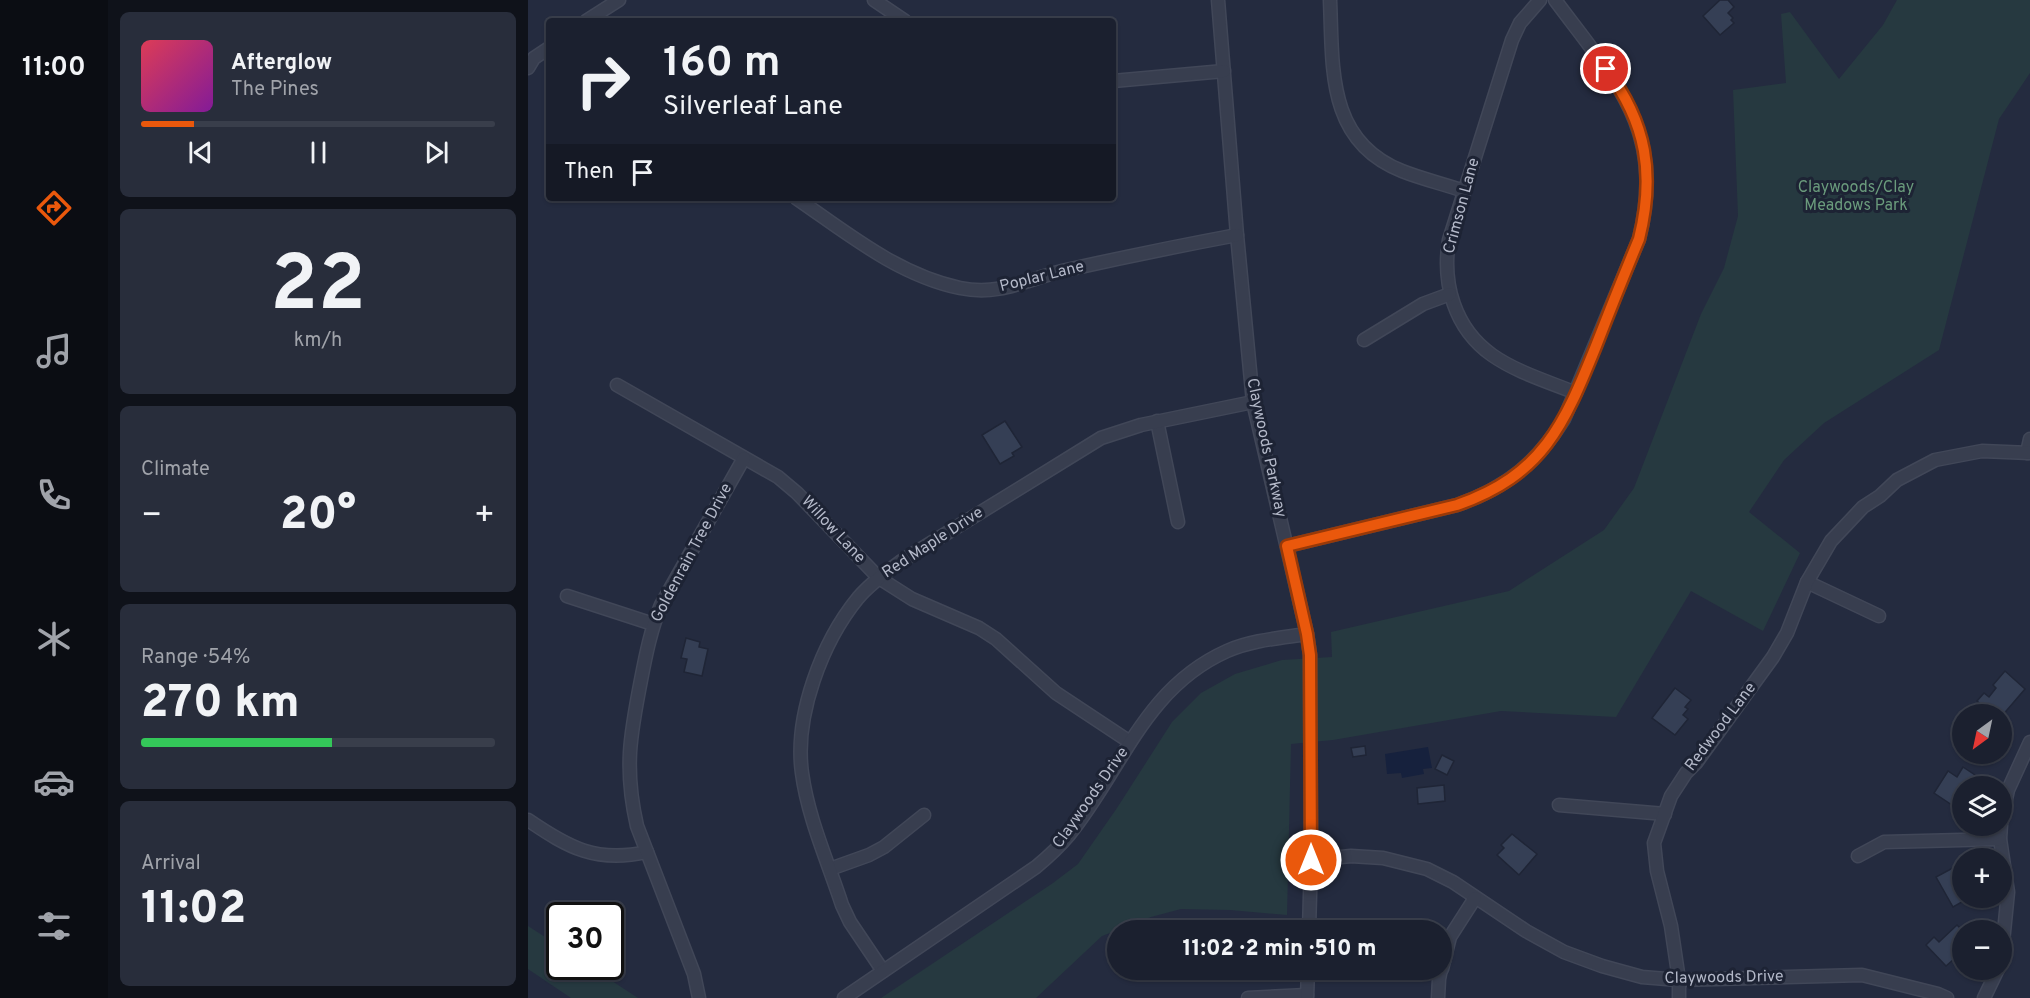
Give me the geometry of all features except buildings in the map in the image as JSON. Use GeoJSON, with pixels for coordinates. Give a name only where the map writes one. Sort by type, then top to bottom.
{"type":"FeatureCollection","features":[{"type":"Feature","properties":{"kind":"street"},"geometry":{"type":"LineString","coordinates":[[591,18],[619,0]]}},
{"type":"Feature","properties":{"kind":"street"},"geometry":{"type":"LineString","coordinates":[[874,0],[901,18]]}},
{"type":"Feature","properties":{"kind":"street","name":"Claywoods Parkway"},"geometry":{"type":"LineString","coordinates":[[1218,0],[1253,402],[1310,655],[1309,920]]}},
{"type":"Feature","properties":{"kind":"street"},"geometry":{"type":"LineString","coordinates":[[1330,0],[1334,82],[1338,103],[1356,136],[1384,162],[1402,171],[1464,191]]}},
{"type":"Feature","properties":{"kind":"street","name":"Crimson Lane"},"geometry":{"type":"LineString","coordinates":[[1540,0],[1520,23],[1512,40],[1449,240],[1447,276],[1450,294],[1457,313],[1467,330],[1492,355],[1508,365],[1576,393]]}},
{"type":"Feature","properties":{"kind":"street"},"geometry":{"type":"LineString","coordinates":[[1287,546],[1478,498],[1500,487],[1537,457],[1553,438],[1564,419],[1639,239],[1645,215],[1647,168],[1643,143],[1628,102],[1619,86],[1555,0]]}},
{"type":"Feature","properties":{"kind":"street"},"geometry":{"type":"LineString","coordinates":[[528,68],[534,58],[546,50]]}},
{"type":"Feature","properties":{"kind":"street"},"geometry":{"type":"LineString","coordinates":[[1116,81],[1224,71]]}},
{"type":"Feature","properties":{"kind":"street","name":"Poplar Lane"},"geometry":{"type":"LineString","coordinates":[[800,201],[878,254],[909,270],[939,283],[986,291],[1023,284],[1047,274],[1158,249],[1237,235]]}},
{"type":"Feature","properties":{"kind":"street"},"geometry":{"type":"LineString","coordinates":[[1364,340],[1423,304],[1450,294]]}},
{"type":"Feature","properties":{"kind":"street","name":"Willow Lane"},"geometry":{"type":"LineString","coordinates":[[617,385],[777,477],[797,492],[879,578],[912,599],[979,628],[996,639],[1056,693],[1130,742]]}},
{"type":"Feature","properties":{"kind":"street","name":"Red Maple Drive"},"geometry":{"type":"LineString","coordinates":[[883,971],[850,922],[806,796],[801,771],[800,746],[806,706],[829,642],[843,618],[879,578],[900,562],[1101,438],[1123,429],[1253,402]]}},
{"type":"Feature","properties":{"kind":"street"},"geometry":{"type":"LineString","coordinates":[[1157,422],[1178,522]]}},
{"type":"Feature","properties":{"kind":"street"},"geometry":{"type":"LineString","coordinates":[[2029,453],[2030,439]]}},
{"type":"Feature","properties":{"kind":"street","name":"Redwood Lane"},"geometry":{"type":"LineString","coordinates":[[1679,998],[1679,980],[1671,926],[1658,877],[1654,843],[1671,796],[1773,657],[1787,633],[1807,582],[1831,542],[1863,507],[1880,496],[1897,480],[1935,460],[1982,451],[2029,453]]}},
{"type":"Feature","properties":{"kind":"street","name":"Goldenrain Tree Drive"},"geometry":{"type":"LineString","coordinates":[[699,998],[694,974],[637,826],[631,801],[629,755],[632,724],[653,624],[661,604],[744,458]]}},
{"type":"Feature","properties":{"kind":"street"},"geometry":{"type":"LineString","coordinates":[[1807,582],[1879,616]]}},
{"type":"Feature","properties":{"kind":"street"},"geometry":{"type":"LineString","coordinates":[[567,596],[653,624]]}},
{"type":"Feature","properties":{"kind":"street","name":"Claywoods Drive"},"geometry":{"type":"LineString","coordinates":[[844,998],[1036,867],[1055,851],[1078,822],[1155,706],[1191,672],[1209,660],[1250,644],[1307,634]]}},
{"type":"Feature","properties":{"kind":"street"},"geometry":{"type":"LineString","coordinates":[[2012,781],[2030,742]]}},
{"type":"Feature","properties":{"kind":"street"},"geometry":{"type":"LineString","coordinates":[[1559,805],[1665,814]]}},
{"type":"Feature","properties":{"kind":"street"},"geometry":{"type":"LineString","coordinates":[[830,869],[884,847],[924,815]]}},
{"type":"Feature","properties":{"kind":"street"},"geometry":{"type":"LineString","coordinates":[[528,820],[556,840],[592,854],[611,856],[647,852]]}},
{"type":"Feature","properties":{"kind":"street"},"geometry":{"type":"LineString","coordinates":[[2000,836],[2008,892],[2005,920]]}},
{"type":"Feature","properties":{"kind":"street"},"geometry":{"type":"LineString","coordinates":[[1857,856],[1884,842],[2000,839]]}},
{"type":"Feature","properties":{"kind":"street","name":"Claywoods Drive"},"geometry":{"type":"LineString","coordinates":[[1311,860],[1351,856],[1383,858],[1427,869],[1453,882],[1526,931],[1564,952],[1642,977],[1679,980],[1862,975],[1947,998]]}},
{"type":"Feature","properties":{"kind":"street"},"geometry":{"type":"LineString","coordinates":[[1452,934],[1475,898]]}},
{"type":"Feature","properties":{"kind":"street"},"geometry":{"type":"LineString","coordinates":[[1248,998],[1307,996],[1308,980]]}},
{"type":"Feature","properties":{"kind":"street"},"geometry":{"type":"LineString","coordinates":[[1438,998],[1439,980]]}},
{"type":"Feature","properties":{"kind":"street"},"geometry":{"type":"LineString","coordinates":[[1984,998],[1993,980]]}},
{"type":"Feature","properties":{"kind":"green space","name":"Claywoods/Clay Meadows Park"},"geometry":{"type":"Polygon","coordinates":[[[1897,0],[2030,0],[2030,73],[1999,119],[1939,350],[1824,423],[1784,460],[1749,512],[1800,553],[1763,631],[1691,591],[1616,717],[1501,711],[1333,740],[1291,744],[1287,915],[1181,909],[1143,920],[1107,920],[1107,934],[1102,936],[1036,998],[881,998],[1078,864],[1172,722],[1201,693],[1235,674],[1282,660],[1332,657],[1331,632],[1509,591],[1604,530],[1634,488],[1701,314],[1724,268],[1738,216],[1733,90],[1786,83],[1781,14],[1790,12],[1839,79],[1883,25],[1897,0]]]}},
{"type":"Feature","properties":{"kind":"green space"},"geometry":{"type":"Polygon","coordinates":[[[528,926],[546,938],[546,980],[610,980],[638,998],[571,998],[528,969],[528,926]]]}},
{"type":"Feature","properties":{"kind":"water"},"geometry":{"type":"Polygon","coordinates":[[[1428,747],[1432,768],[1423,769],[1424,774],[1402,778],[1401,773],[1387,774],[1385,754],[1428,747]]]}},
{"type":"Feature","properties":{"kind":"route"},"geometry":{"type":"LineString","coordinates":[[1311,860],[1310,655],[1287,546],[1478,498],[1500,487],[1521,472],[1553,438],[1576,393],[1639,239],[1645,215],[1647,168],[1643,143],[1628,102],[1606,69]]}}]}
